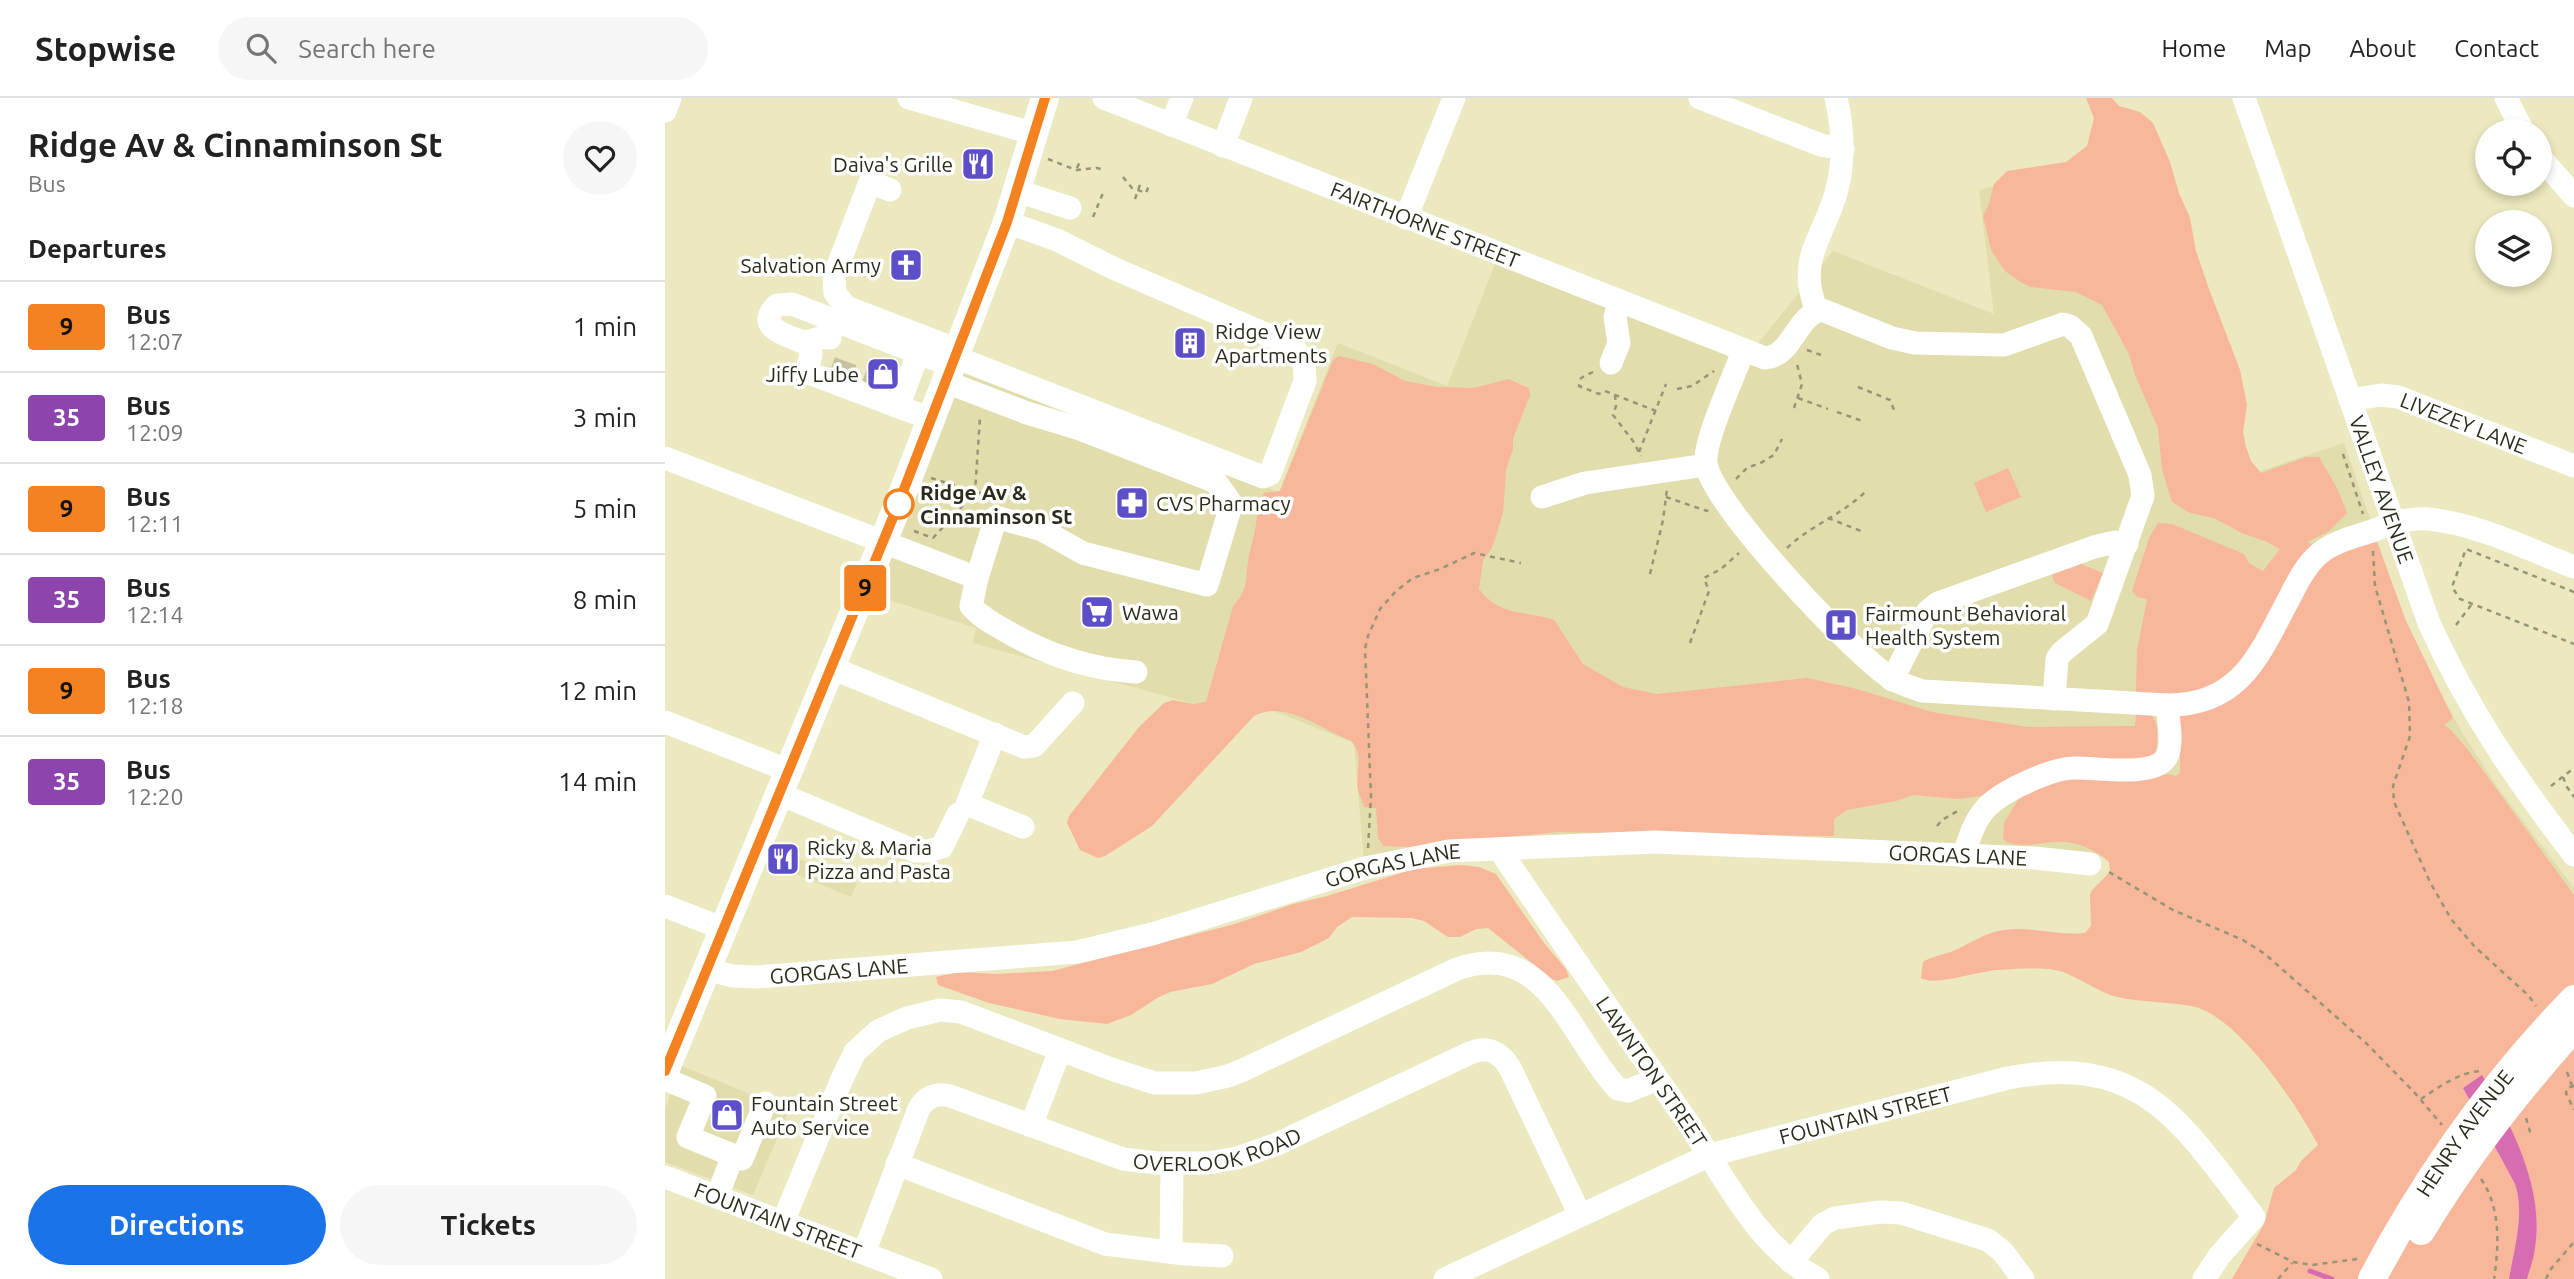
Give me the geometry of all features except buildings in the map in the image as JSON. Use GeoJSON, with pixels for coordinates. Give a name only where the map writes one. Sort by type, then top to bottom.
{"type":"FeatureCollection","features":[{"type":"Feature","properties":{"kind":"main road"},"geometry":{"type":"LineString","coordinates":[[665,1071],[883,542],[1017,191],[1040,146],[1045,98]]}},
{"type":"Feature","properties":{"kind":"main road","name":"HENRY AVENUE"},"geometry":{"type":"LineString","coordinates":[[2370,1269],[2455,1142],[2510,1071],[2574,999]]}},
{"type":"Feature","properties":{"kind":"main road","name":"HENRY AVENUE"},"geometry":{"type":"LineString","coordinates":[[2394,1279],[2433,1211],[2489,1129],[2574,1028]]}},
{"type":"Feature","properties":{"kind":"street"},"geometry":{"type":"LineString","coordinates":[[665,111],[670,98]]}},
{"type":"Feature","properties":{"kind":"street"},"geometry":{"type":"LineString","coordinates":[[909,98],[1040,146]]}},
{"type":"Feature","properties":{"kind":"street","name":"FAIRTHORNE STREET"},"geometry":{"type":"LineString","coordinates":[[1104,98],[1765,358],[1776,356],[1817,311]]}},
{"type":"Feature","properties":{"kind":"street"},"geometry":{"type":"LineString","coordinates":[[1171,125],[1182,98]]}},
{"type":"Feature","properties":{"kind":"street"},"geometry":{"type":"LineString","coordinates":[[1223,146],[1241,98]]}},
{"type":"Feature","properties":{"kind":"street"},"geometry":{"type":"LineString","coordinates":[[1406,218],[1454,98]]}},
{"type":"Feature","properties":{"kind":"street"},"geometry":{"type":"LineString","coordinates":[[1700,98],[1821,145],[1843,149]]}},
{"type":"Feature","properties":{"kind":"street"},"geometry":{"type":"LineString","coordinates":[[1836,98],[1843,149],[1836,191],[1810,259],[1808,287],[1817,311],[1829,311],[1892,338],[1915,342],[2004,345],[2055,326],[2070,326],[2081,336],[2140,475],[2143,496],[2097,624],[2057,659],[2054,699]]}},
{"type":"Feature","properties":{"kind":"street","name":"VALLEY AVENUE"},"geometry":{"type":"LineString","coordinates":[[2244,98],[2428,623],[2471,708],[2508,767],[2574,855]]}},
{"type":"Feature","properties":{"kind":"street"},"geometry":{"type":"LineString","coordinates":[[2506,98],[2517,119]]}},
{"type":"Feature","properties":{"kind":"street"},"geometry":{"type":"LineString","coordinates":[[2552,171],[2574,197]]}},
{"type":"Feature","properties":{"kind":"street"},"geometry":{"type":"LineString","coordinates":[[890,190],[870,182],[834,276],[835,293],[846,307],[953,364],[1027,413],[1071,426],[1216,482],[1229,499],[1230,509],[1207,585],[1083,553],[1042,530],[996,517],[971,606],[981,616],[1031,645],[1062,658],[1110,671],[1136,672]]}},
{"type":"Feature","properties":{"kind":"street"},"geometry":{"type":"LineString","coordinates":[[1017,191],[1070,208]]}},
{"type":"Feature","properties":{"kind":"street"},"geometry":{"type":"LineString","coordinates":[[816,357],[773,328],[770,313],[777,305],[792,304],[918,354],[1047,392],[1263,477],[1270,474],[1305,381],[1304,362],[1297,351],[1287,342],[1113,268],[1057,240],[1007,222]]}},
{"type":"Feature","properties":{"kind":"street"},"geometry":{"type":"LineString","coordinates":[[1605,366],[1619,343],[1615,317],[1619,302]]}},
{"type":"Feature","properties":{"kind":"street"},"geometry":{"type":"LineString","coordinates":[[830,338],[823,337],[816,357],[806,372],[897,397],[931,419]]}},
{"type":"Feature","properties":{"kind":"street"},"geometry":{"type":"LineString","coordinates":[[1743,351],[1706,456],[1715,496],[1774,564],[1849,640],[1892,680],[1923,691],[2167,705],[2192,704],[2218,695],[2229,689],[2253,662],[2303,572],[2318,555],[2333,545],[2392,523],[2416,518],[2475,528],[2574,567]]}},
{"type":"Feature","properties":{"kind":"street"},"geometry":{"type":"LineString","coordinates":[[897,397],[918,354]]}},
{"type":"Feature","properties":{"kind":"street","name":"LIVEZEY LANE"},"geometry":{"type":"LineString","coordinates":[[2350,400],[2381,395],[2398,397],[2574,466]]}},
{"type":"Feature","properties":{"kind":"street"},"geometry":{"type":"LineString","coordinates":[[665,458],[977,578]]}},
{"type":"Feature","properties":{"kind":"street"},"geometry":{"type":"LineString","coordinates":[[1542,497],[1643,463],[1706,465]]}},
{"type":"Feature","properties":{"kind":"street"},"geometry":{"type":"LineString","coordinates":[[1892,680],[1923,619],[1938,603],[2094,547],[2115,542],[2127,544]]}},
{"type":"Feature","properties":{"kind":"street"},"geometry":{"type":"LineString","coordinates":[[832,668],[1029,748],[1034,746],[1073,704]]}},
{"type":"Feature","properties":{"kind":"street"},"geometry":{"type":"LineString","coordinates":[[1963,856],[1968,839],[1985,809],[2032,780],[2071,768],[2141,769],[2161,763],[2168,752],[2167,705]]}},
{"type":"Feature","properties":{"kind":"street"},"geometry":{"type":"LineString","coordinates":[[665,722],[915,851],[942,847],[958,814]]}},
{"type":"Feature","properties":{"kind":"street"},"geometry":{"type":"LineString","coordinates":[[995,734],[967,804],[1023,827]]}},
{"type":"Feature","properties":{"kind":"street","name":"GORGAS LANE"},"geometry":{"type":"LineString","coordinates":[[707,969],[732,976],[757,977],[1077,952],[1152,934],[1365,869],[1431,853],[1654,842],[2035,858],[2090,864]]}},
{"type":"Feature","properties":{"kind":"street","name":"LAWNTON STREET"},"geometry":{"type":"LineString","coordinates":[[1499,849],[1766,1240],[1791,1262],[1818,1279]]}},
{"type":"Feature","properties":{"kind":"street"},"geometry":{"type":"LineString","coordinates":[[665,906],[724,929]]}},
{"type":"Feature","properties":{"kind":"street"},"geometry":{"type":"LineString","coordinates":[[783,1222],[849,1062],[861,1045],[878,1031],[926,1012],[949,1010],[973,1016],[1114,1070],[1155,1083],[1182,1084],[1213,1080],[1243,1070],[1457,969],[1481,962],[1498,963],[1520,968],[1553,998],[1618,1089],[1628,1091],[1657,1079]]}},
{"type":"Feature","properties":{"kind":"street"},"geometry":{"type":"LineString","coordinates":[[1031,1126],[1061,1049]]}},
{"type":"Feature","properties":{"kind":"street","name":"OVERLOOK ROAD"},"geometry":{"type":"LineString","coordinates":[[897,1164],[921,1105],[930,1097],[942,1094],[1123,1159],[1172,1164],[1223,1161],[1263,1149],[1472,1052],[1486,1049],[1500,1055],[1510,1068],[1580,1215]]}},
{"type":"Feature","properties":{"kind":"street","name":"FOUNTAIN STREET"},"geometry":{"type":"LineString","coordinates":[[1445,1279],[1710,1155],[2031,1074],[2072,1072],[2093,1075],[2135,1090],[2176,1118],[2247,1224]]}},
{"type":"Feature","properties":{"kind":"street"},"geometry":{"type":"LineString","coordinates":[[665,1079],[705,1096],[688,1137],[742,1159],[765,1103]]}},
{"type":"Feature","properties":{"kind":"street"},"geometry":{"type":"LineString","coordinates":[[717,1197],[733,1155]]}},
{"type":"Feature","properties":{"kind":"street"},"geometry":{"type":"LineString","coordinates":[[864,1253],[897,1164],[1105,1244],[1222,1256]]}},
{"type":"Feature","properties":{"kind":"street"},"geometry":{"type":"LineString","coordinates":[[1171,1252],[1172,1164]]}},
{"type":"Feature","properties":{"kind":"street","name":"FOUNTAIN STREET"},"geometry":{"type":"LineString","coordinates":[[665,1177],[931,1279]]}},
{"type":"Feature","properties":{"kind":"street"},"geometry":{"type":"LineString","coordinates":[[1791,1262],[1823,1224],[1835,1218],[1868,1213],[1901,1213],[1988,1240],[2003,1252],[2023,1279]]}},
{"type":"Feature","properties":{"kind":"street"},"geometry":{"type":"LineString","coordinates":[[2204,1279],[2220,1255],[2247,1224]]}},
{"type":"Feature","properties":{"kind":"path"},"geometry":{"type":"LineString","coordinates":[[1040,146],[1076,170],[1104,170]]}},
{"type":"Feature","properties":{"kind":"path"},"geometry":{"type":"LineString","coordinates":[[1076,170],[1081,159]]}},
{"type":"Feature","properties":{"kind":"path"},"geometry":{"type":"LineString","coordinates":[[1085,169],[1088,161]]}},
{"type":"Feature","properties":{"kind":"path"},"geometry":{"type":"LineString","coordinates":[[1123,177],[1131,186],[1146,193],[1149,186]]}},
{"type":"Feature","properties":{"kind":"path"},"geometry":{"type":"LineString","coordinates":[[1135,199],[1141,183]]}},
{"type":"Feature","properties":{"kind":"path"},"geometry":{"type":"LineString","coordinates":[[1093,217],[1103,193]]}},
{"type":"Feature","properties":{"kind":"path"},"geometry":{"type":"LineString","coordinates":[[1807,350],[1821,355]]}},
{"type":"Feature","properties":{"kind":"path"},"geometry":{"type":"LineString","coordinates":[[1794,408],[1802,384],[1795,361]]}},
{"type":"Feature","properties":{"kind":"path"},"geometry":{"type":"LineString","coordinates":[[1605,366],[1581,378],[1579,386],[1599,394],[1605,391],[1656,411]]}},
{"type":"Feature","properties":{"kind":"path"},"geometry":{"type":"LineString","coordinates":[[1677,389],[1692,386],[1714,370]]}},
{"type":"Feature","properties":{"kind":"path"},"geometry":{"type":"LineString","coordinates":[[1643,463],[1666,384]]}},
{"type":"Feature","properties":{"kind":"path"},"geometry":{"type":"LineString","coordinates":[[1858,387],[1890,400],[1894,410]]}},
{"type":"Feature","properties":{"kind":"path"},"geometry":{"type":"LineString","coordinates":[[1615,395],[1616,407],[1613,415],[1643,463]]}},
{"type":"Feature","properties":{"kind":"path"},"geometry":{"type":"LineString","coordinates":[[1798,398],[1829,409]]}},
{"type":"Feature","properties":{"kind":"path"},"geometry":{"type":"LineString","coordinates":[[1837,412],[1865,422]]}},
{"type":"Feature","properties":{"kind":"path"},"geometry":{"type":"LineString","coordinates":[[911,530],[933,538],[975,492],[981,415]]}},
{"type":"Feature","properties":{"kind":"path"},"geometry":{"type":"LineString","coordinates":[[1666,497],[1707,511],[1715,496],[1748,467],[1774,455],[1782,439]]}},
{"type":"Feature","properties":{"kind":"path"},"geometry":{"type":"LineString","coordinates":[[2343,454],[2365,521]]}},
{"type":"Feature","properties":{"kind":"path"},"geometry":{"type":"LineString","coordinates":[[931,478],[990,495]]}},
{"type":"Feature","properties":{"kind":"path"},"geometry":{"type":"LineString","coordinates":[[1650,574],[1670,485]]}},
{"type":"Feature","properties":{"kind":"path"},"geometry":{"type":"LineString","coordinates":[[1774,564],[1801,535],[1867,490]]}},
{"type":"Feature","properties":{"kind":"path"},"geometry":{"type":"LineString","coordinates":[[1057,512],[1072,517]]}},
{"type":"Feature","properties":{"kind":"path"},"geometry":{"type":"LineString","coordinates":[[1828,518],[1861,530]]}},
{"type":"Feature","properties":{"kind":"path"},"geometry":{"type":"LineString","coordinates":[[1690,643],[1709,591],[1704,578],[1730,562],[1743,545]]}},
{"type":"Feature","properties":{"kind":"path"},"geometry":{"type":"LineString","coordinates":[[2373,546],[2377,593],[2410,702],[2410,736],[2393,786],[2394,802],[2430,882],[2451,919],[2475,947],[2528,996],[2540,1013]]}},
{"type":"Feature","properties":{"kind":"path"},"geometry":{"type":"LineString","coordinates":[[2574,592],[2466,550],[2452,587],[2460,599],[2574,644]]}},
{"type":"Feature","properties":{"kind":"path"},"geometry":{"type":"LineString","coordinates":[[1365,869],[1371,796],[1365,649],[1380,609],[1396,591],[1413,578],[1474,553],[1521,564]]}},
{"type":"Feature","properties":{"kind":"path"},"geometry":{"type":"LineString","coordinates":[[2456,625],[2472,604]]}},
{"type":"Feature","properties":{"kind":"path"},"geometry":{"type":"LineString","coordinates":[[2551,786],[2574,768]]}},
{"type":"Feature","properties":{"kind":"path"},"geometry":{"type":"LineString","coordinates":[[2563,777],[2574,797]]}},
{"type":"Feature","properties":{"kind":"path"},"geometry":{"type":"LineString","coordinates":[[2090,864],[2117,875],[2173,909],[2242,940],[2265,954],[2367,1044],[2443,1126]]}},
{"type":"Feature","properties":{"kind":"path"},"geometry":{"type":"LineString","coordinates":[[2574,1086],[2567,1088],[2566,1093],[2574,1110]]}},
{"type":"Feature","properties":{"kind":"path"},"geometry":{"type":"LineString","coordinates":[[2481,1179],[2493,1202],[2496,1218],[2494,1279]]}},
{"type":"Feature","properties":{"kind":"path"},"geometry":{"type":"LineString","coordinates":[[2247,1224],[2257,1245],[2293,1262],[2312,1265],[2343,1259],[2370,1269]]}},
{"type":"Feature","properties":{"kind":"path"},"geometry":{"type":"LineString","coordinates":[[2546,1279],[2550,1270],[2574,1242]]}},
{"type":"Feature","properties":{"kind":"path"},"geometry":{"type":"LineString","coordinates":[[2278,1279],[2293,1262]]}},
{"type":"Feature","properties":{"kind":"shaded area"},"geometry":{"type":"Polygon","coordinates":[[[2086,98],[2112,98],[2119,106],[2140,112],[2153,123],[2190,218],[2196,251],[2240,370],[2247,405],[2243,432],[2251,461],[2261,473],[2306,457],[2319,457],[2337,488],[2347,513],[2328,532],[2307,542],[2314,546],[2241,663],[2216,685],[2187,693],[2148,694],[2137,693],[2136,690],[2137,651],[2147,599],[2137,597],[2132,591],[2149,538],[2158,523],[2172,524],[2244,554],[2249,563],[2263,571],[2280,549],[2214,518],[2190,513],[2172,502],[2162,469],[2158,428],[2129,354],[2102,305],[2076,292],[2031,287],[2005,271],[1991,250],[1983,216],[1994,184],[2007,171],[2066,162],[2087,146],[2094,118],[2086,98]]]}},
{"type":"Feature","properties":{"kind":"shaded area","name":"Fairmount Behavioral Health System"},"geometry":{"type":"Polygon","coordinates":[[[2092,159],[2248,475],[2344,443],[2402,612],[2437,687],[2498,788],[2574,888],[2574,957],[2097,847],[2096,854],[1954,845],[1364,861],[1354,743],[1251,702],[1238,716],[973,643],[976,628],[877,596],[964,373],[1279,492],[1338,343],[1447,386],[1495,264],[1743,362],[1833,251],[1994,314],[1979,190],[2092,159]]]}},
{"type":"Feature","properties":{"kind":"shaded area"},"geometry":{"type":"Polygon","coordinates":[[[1339,356],[1373,364],[1405,381],[1438,387],[1474,388],[1508,379],[1529,388],[1530,395],[1513,439],[1513,449],[1506,470],[1503,513],[1492,548],[1483,560],[1479,589],[1487,598],[1504,608],[1554,620],[1583,664],[1623,687],[1657,694],[1807,678],[1857,689],[1932,712],[2028,727],[2135,726],[2136,713],[2151,714],[2156,723],[2157,735],[2154,756],[2024,773],[1981,796],[1958,799],[1913,795],[1847,810],[1834,819],[1834,836],[1558,832],[1407,847],[1384,846],[1378,838],[1376,808],[1364,807],[1359,792],[1355,745],[1350,740],[1290,713],[1266,712],[1254,716],[1152,826],[1105,856],[1098,858],[1080,850],[1067,823],[1069,816],[1139,727],[1164,703],[1173,700],[1194,704],[1206,702],[1233,606],[1242,595],[1245,585],[1261,498],[1264,493],[1280,491],[1333,360],[1339,356]]]}},
{"type":"Feature","properties":{"kind":"shaded area"},"geometry":{"type":"Polygon","coordinates":[[[2008,468],[2021,497],[1986,512],[1974,483],[2008,468]]]}},
{"type":"Feature","properties":{"kind":"shaded area"},"geometry":{"type":"Polygon","coordinates":[[[2375,541],[2406,621],[2453,718],[2444,725],[2468,750],[2574,895],[2574,1279],[2527,1279],[2537,1226],[2530,1180],[2514,1136],[2482,1076],[2463,1088],[2515,1184],[2518,1196],[2519,1220],[2509,1279],[2232,1279],[2264,1224],[2274,1188],[2296,1170],[2301,1161],[2318,1145],[2281,1086],[2246,1043],[2227,1025],[2209,1013],[2191,1006],[2117,997],[2056,970],[2040,968],[1991,971],[1936,981],[1921,978],[1923,962],[1997,931],[2024,929],[2085,933],[2091,926],[2090,895],[2110,872],[2109,862],[2091,850],[2068,842],[2027,845],[2006,842],[2003,838],[2004,823],[2021,795],[2079,774],[2151,777],[2170,774],[2175,776],[2180,773],[2180,715],[2197,713],[2332,555],[2375,541]]]}},
{"type":"Feature","properties":{"kind":"shaded area"},"geometry":{"type":"Polygon","coordinates":[[[2081,564],[2103,573],[2091,601],[2055,583],[2052,575],[2081,564]]]}},
{"type":"Feature","properties":{"kind":"shaded area"},"geometry":{"type":"Polygon","coordinates":[[[772,848],[857,883],[851,897],[767,862],[772,848]]]}},
{"type":"Feature","properties":{"kind":"shaded area"},"geometry":{"type":"Polygon","coordinates":[[[1461,865],[1479,867],[1496,874],[1544,943],[1566,969],[1569,977],[1557,981],[1552,979],[1488,928],[1476,929],[1460,937],[1448,937],[1424,921],[1412,918],[1352,917],[1337,927],[1329,938],[1301,952],[1254,964],[1212,984],[1170,992],[1131,1015],[1107,1024],[1060,1019],[989,1003],[938,985],[936,977],[959,972],[996,974],[1052,971],[1235,924],[1414,869],[1461,865]]]}},
{"type":"Feature","properties":{"kind":"shaded area"},"geometry":{"type":"Polygon","coordinates":[[[682,1066],[789,1110],[753,1195],[665,1162],[665,1108],[682,1066]]]}},
{"type":"Feature","properties":{"kind":"shaded area"},"geometry":{"type":"Polygon","coordinates":[[[2482,1075],[2514,1135],[2530,1180],[2537,1225],[2527,1279],[2509,1279],[2519,1220],[2515,1184],[2463,1088],[2482,1075]]]}},
{"type":"Feature","properties":{"kind":"waterway"},"geometry":{"type":"LineString","coordinates":[[2310,1271],[2332,1279]]}},
{"type":"Feature","properties":{"kind":"tunnel"},"geometry":{"type":"LineString","coordinates":[[831,368],[890,390]]}},
{"type":"Feature","properties":{"kind":"bus line","name":"9"},"geometry":{"type":"LineString","coordinates":[[665,1071],[896,510],[1007,222],[1045,98]]}},
{"type":"Feature","properties":{"kind":"place","name":"Daiva's Grille"},"geometry":{"type":"Point","coordinates":[978,164]}},
{"type":"Feature","properties":{"kind":"place","name":"Salvation Army"},"geometry":{"type":"Point","coordinates":[906,265]}},
{"type":"Feature","properties":{"kind":"place","name":"Ridge View Apartments"},"geometry":{"type":"Point","coordinates":[1190,343]}},
{"type":"Feature","properties":{"kind":"place","name":"Jiffy Lube"},"geometry":{"type":"Point","coordinates":[883,374]}},
{"type":"Feature","properties":{"kind":"place","name":"CVS Pharmacy"},"geometry":{"type":"Point","coordinates":[1132,503]}},
{"type":"Feature","properties":{"kind":"place","name":"Ridge Av & Cinnaminson St"},"geometry":{"type":"Point","coordinates":[899,504]}},
{"type":"Feature","properties":{"kind":"place","name":"Wawa"},"geometry":{"type":"Point","coordinates":[1097,612]}},
{"type":"Feature","properties":{"kind":"place","name":"Fairmount Behavioral Health System"},"geometry":{"type":"Point","coordinates":[1841,625]}},
{"type":"Feature","properties":{"kind":"place","name":"Ricky & Maria Pizza and Pasta"},"geometry":{"type":"Point","coordinates":[783,859]}},
{"type":"Feature","properties":{"kind":"place","name":"Fountain Street Auto Service"},"geometry":{"type":"Point","coordinates":[727,1115]}}]}
